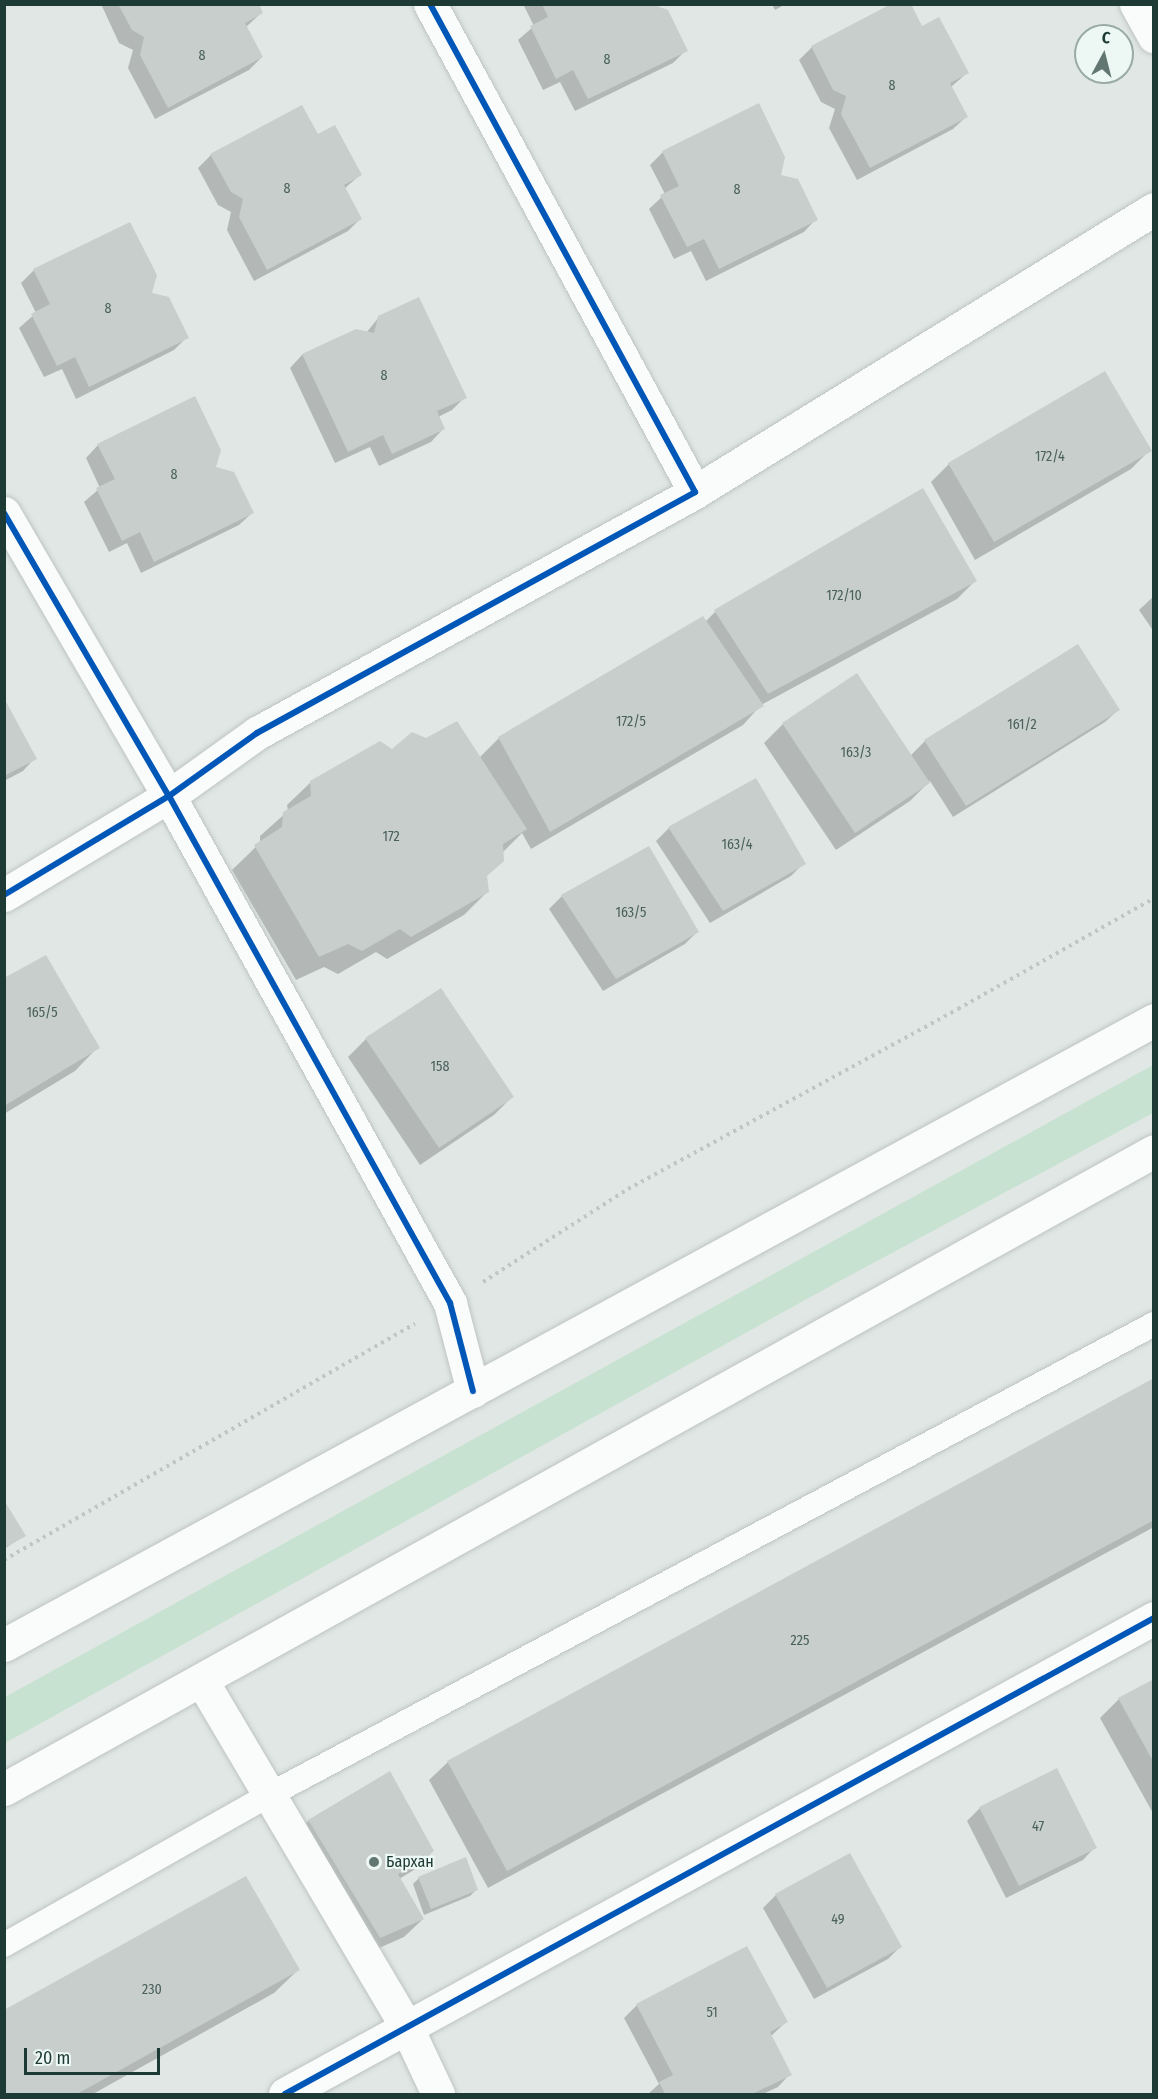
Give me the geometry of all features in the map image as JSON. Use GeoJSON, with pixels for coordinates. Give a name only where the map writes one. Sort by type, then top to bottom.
{"type":"FeatureCollection","features":[{"type":"Feature","properties":{"kind":"street"},"geometry":{"type":"LineString","coordinates":[[430,4],[695,492]]}},
{"type":"Feature","properties":{"kind":"street"},"geometry":{"type":"LineString","coordinates":[[1136,4],[1154,36]]}},
{"type":"Feature","properties":{"kind":"street"},"geometry":{"type":"LineString","coordinates":[[4,895],[169,796],[257,733],[695,492],[1154,209]]}},
{"type":"Feature","properties":{"kind":"street"},"geometry":{"type":"LineString","coordinates":[[4,513],[169,796],[450,1304],[473,1391]]}},
{"type":"Feature","properties":{"kind":"street"},"geometry":{"type":"LineString","coordinates":[[4,1645],[1154,1020]]}},
{"type":"Feature","properties":{"kind":"street"},"geometry":{"type":"LineString","coordinates":[[4,1789],[1154,1151]]}},
{"type":"Feature","properties":{"kind":"street"},"geometry":{"type":"LineString","coordinates":[[285,2094],[1154,1618]]}},
{"type":"Feature","properties":{"kind":"street"},"geometry":{"type":"LineString","coordinates":[[202,1681],[407,2028],[438,2094]]}},
{"type":"Feature","properties":{"kind":"lane"},"geometry":{"type":"LineString","coordinates":[[4,1945],[269,1795],[1154,1324]]}},
{"type":"Feature","properties":{"kind":"path"},"geometry":{"type":"LineString","coordinates":[[4,1560],[450,1304],[628,1189],[958,1009],[1154,898]]}},
{"type":"Feature","properties":{"kind":"green space"},"geometry":{"type":"Polygon","coordinates":[[[1153,1065],[1153,1113],[834,1284],[5,1743],[5,1697],[1153,1065]]]}},
{"type":"Feature","properties":{"kind":"building"},"geometry":{"type":"Polygon","coordinates":[[[118,4],[259,4],[263,13],[245,23],[263,57],[168,108],[140,55],[144,37],[132,30],[118,4]]]}},
{"type":"Feature","properties":{"kind":"building"},"geometry":{"type":"Polygon","coordinates":[[[542,4],[651,4],[668,10],[688,51],[588,99],[573,70],[556,79],[530,26],[548,17],[542,4]]]}},
{"type":"Feature","properties":{"kind":"building"},"geometry":{"type":"Polygon","coordinates":[[[891,4],[911,4],[922,26],[939,17],[969,73],[950,83],[968,117],[870,168],[841,114],[846,96],[833,90],[811,46],[891,4]]]}},
{"type":"Feature","properties":{"kind":"building"},"geometry":{"type":"Polygon","coordinates":[[[759,103],[785,157],[781,175],[798,179],[818,220],[719,269],[704,239],[687,247],[660,195],[679,186],[662,151],[759,103]]]}},
{"type":"Feature","properties":{"kind":"building"},"geometry":{"type":"Polygon","coordinates":[[[302,105],[318,134],[335,125],[362,175],[344,185],[362,219],[267,270],[239,217],[243,199],[231,192],[210,154],[302,105]]]}},
{"type":"Feature","properties":{"kind":"building"},"geometry":{"type":"Polygon","coordinates":[[[130,222],[157,275],[152,293],[169,297],[189,338],[89,387],[75,357],[57,366],[31,314],[50,304],[33,269],[130,222]]]}},
{"type":"Feature","properties":{"kind":"building"},"geometry":{"type":"Polygon","coordinates":[[[419,297],[467,398],[437,411],[445,429],[392,454],[383,435],[348,452],[302,354],[356,329],[374,333],[378,316],[419,297]]]}},
{"type":"Feature","properties":{"kind":"building"},"geometry":{"type":"Polygon","coordinates":[[[1105,371],[1152,451],[994,542],[948,463],[1105,371]]]}},
{"type":"Feature","properties":{"kind":"building"},"geometry":{"type":"Polygon","coordinates":[[[195,396],[221,450],[216,467],[234,472],[254,513],[154,562],[140,532],[122,541],[96,488],[115,479],[97,444],[195,396]]]}},
{"type":"Feature","properties":{"kind":"building"},"geometry":{"type":"Polygon","coordinates":[[[923,488],[977,581],[768,694],[714,610],[923,488]]]}},
{"type":"Feature","properties":{"kind":"building"},"geometry":{"type":"Polygon","coordinates":[[[703,616],[764,706],[550,832],[498,737],[703,616]]]}},
{"type":"Feature","properties":{"kind":"building"},"geometry":{"type":"Polygon","coordinates":[[[1078,644],[1120,710],[966,806],[924,740],[1078,644]]]}},
{"type":"Feature","properties":{"kind":"building"},"geometry":{"type":"Polygon","coordinates":[[[857,673],[930,783],[855,833],[782,723],[857,673]]]}},
{"type":"Feature","properties":{"kind":"building"},"geometry":{"type":"Polygon","coordinates":[[[4,698],[37,759],[4,776],[4,698]]]}},
{"type":"Feature","properties":{"kind":"building"},"geometry":{"type":"Polygon","coordinates":[[[457,721],[527,829],[503,844],[504,861],[487,876],[489,892],[411,937],[400,929],[362,951],[348,944],[319,957],[254,845],[282,827],[283,812],[311,796],[310,781],[380,741],[392,749],[412,732],[426,738],[457,721]]]}},
{"type":"Feature","properties":{"kind":"building"},"geometry":{"type":"Polygon","coordinates":[[[756,778],[806,864],[723,911],[668,827],[756,778]]]}},
{"type":"Feature","properties":{"kind":"building"},"geometry":{"type":"Polygon","coordinates":[[[649,846],[699,932],[616,979],[561,895],[649,846]]]}},
{"type":"Feature","properties":{"kind":"building"},"geometry":{"type":"Polygon","coordinates":[[[46,955],[100,1048],[4,1106],[4,978],[46,955]]]}},
{"type":"Feature","properties":{"kind":"building"},"geometry":{"type":"Polygon","coordinates":[[[441,988],[514,1097],[439,1148],[365,1038],[441,988]]]}},
{"type":"Feature","properties":{"kind":"building"},"geometry":{"type":"Polygon","coordinates":[[[1154,1378],[1154,1520],[507,1871],[447,1761],[1154,1378]]]}},
{"type":"Feature","properties":{"kind":"building"},"geometry":{"type":"Polygon","coordinates":[[[4,1500],[26,1536],[4,1548],[4,1500]]]}},
{"type":"Feature","properties":{"kind":"building"},"geometry":{"type":"Polygon","coordinates":[[[1154,1679],[1154,1763],[1118,1698],[1154,1679]]]}},
{"type":"Feature","properties":{"kind":"building"},"geometry":{"type":"Polygon","coordinates":[[[1057,1768],[1097,1848],[1019,1886],[979,1807],[1057,1768]]]}},
{"type":"Feature","properties":{"kind":"building"},"geometry":{"type":"Polygon","coordinates":[[[390,1771],[434,1851],[398,1874],[424,1919],[380,1938],[308,1820],[390,1771]]]}},
{"type":"Feature","properties":{"kind":"building"},"geometry":{"type":"Polygon","coordinates":[[[850,1853],[902,1947],[827,1988],[775,1894],[850,1853]]]}},
{"type":"Feature","properties":{"kind":"building"},"geometry":{"type":"Polygon","coordinates":[[[466,1857],[478,1890],[431,1909],[418,1877],[466,1857]]]}},
{"type":"Feature","properties":{"kind":"building"},"geometry":{"type":"Polygon","coordinates":[[[246,1876],[300,1970],[77,2094],[4,2094],[4,2010],[246,1876]]]}},
{"type":"Feature","properties":{"kind":"building"},"geometry":{"type":"Polygon","coordinates":[[[747,1946],[788,2022],[770,2032],[792,2075],[752,2094],[665,2094],[659,2082],[673,2075],[636,2004],[747,1946]]]}},
{"type":"Feature","properties":{"kind":"cycle path"},"geometry":{"type":"LineString","coordinates":[[4,895],[169,796],[257,733],[695,492],[430,4]]}},
{"type":"Feature","properties":{"kind":"cycle path"},"geometry":{"type":"LineString","coordinates":[[4,513],[169,796],[450,1303],[473,1391]]}},
{"type":"Feature","properties":{"kind":"cycle path"},"geometry":{"type":"LineString","coordinates":[[285,2094],[1154,1618]]}},
{"type":"Feature","properties":{"kind":"place","name":"Бархан"},"geometry":{"type":"Point","coordinates":[374,1862]}}]}
